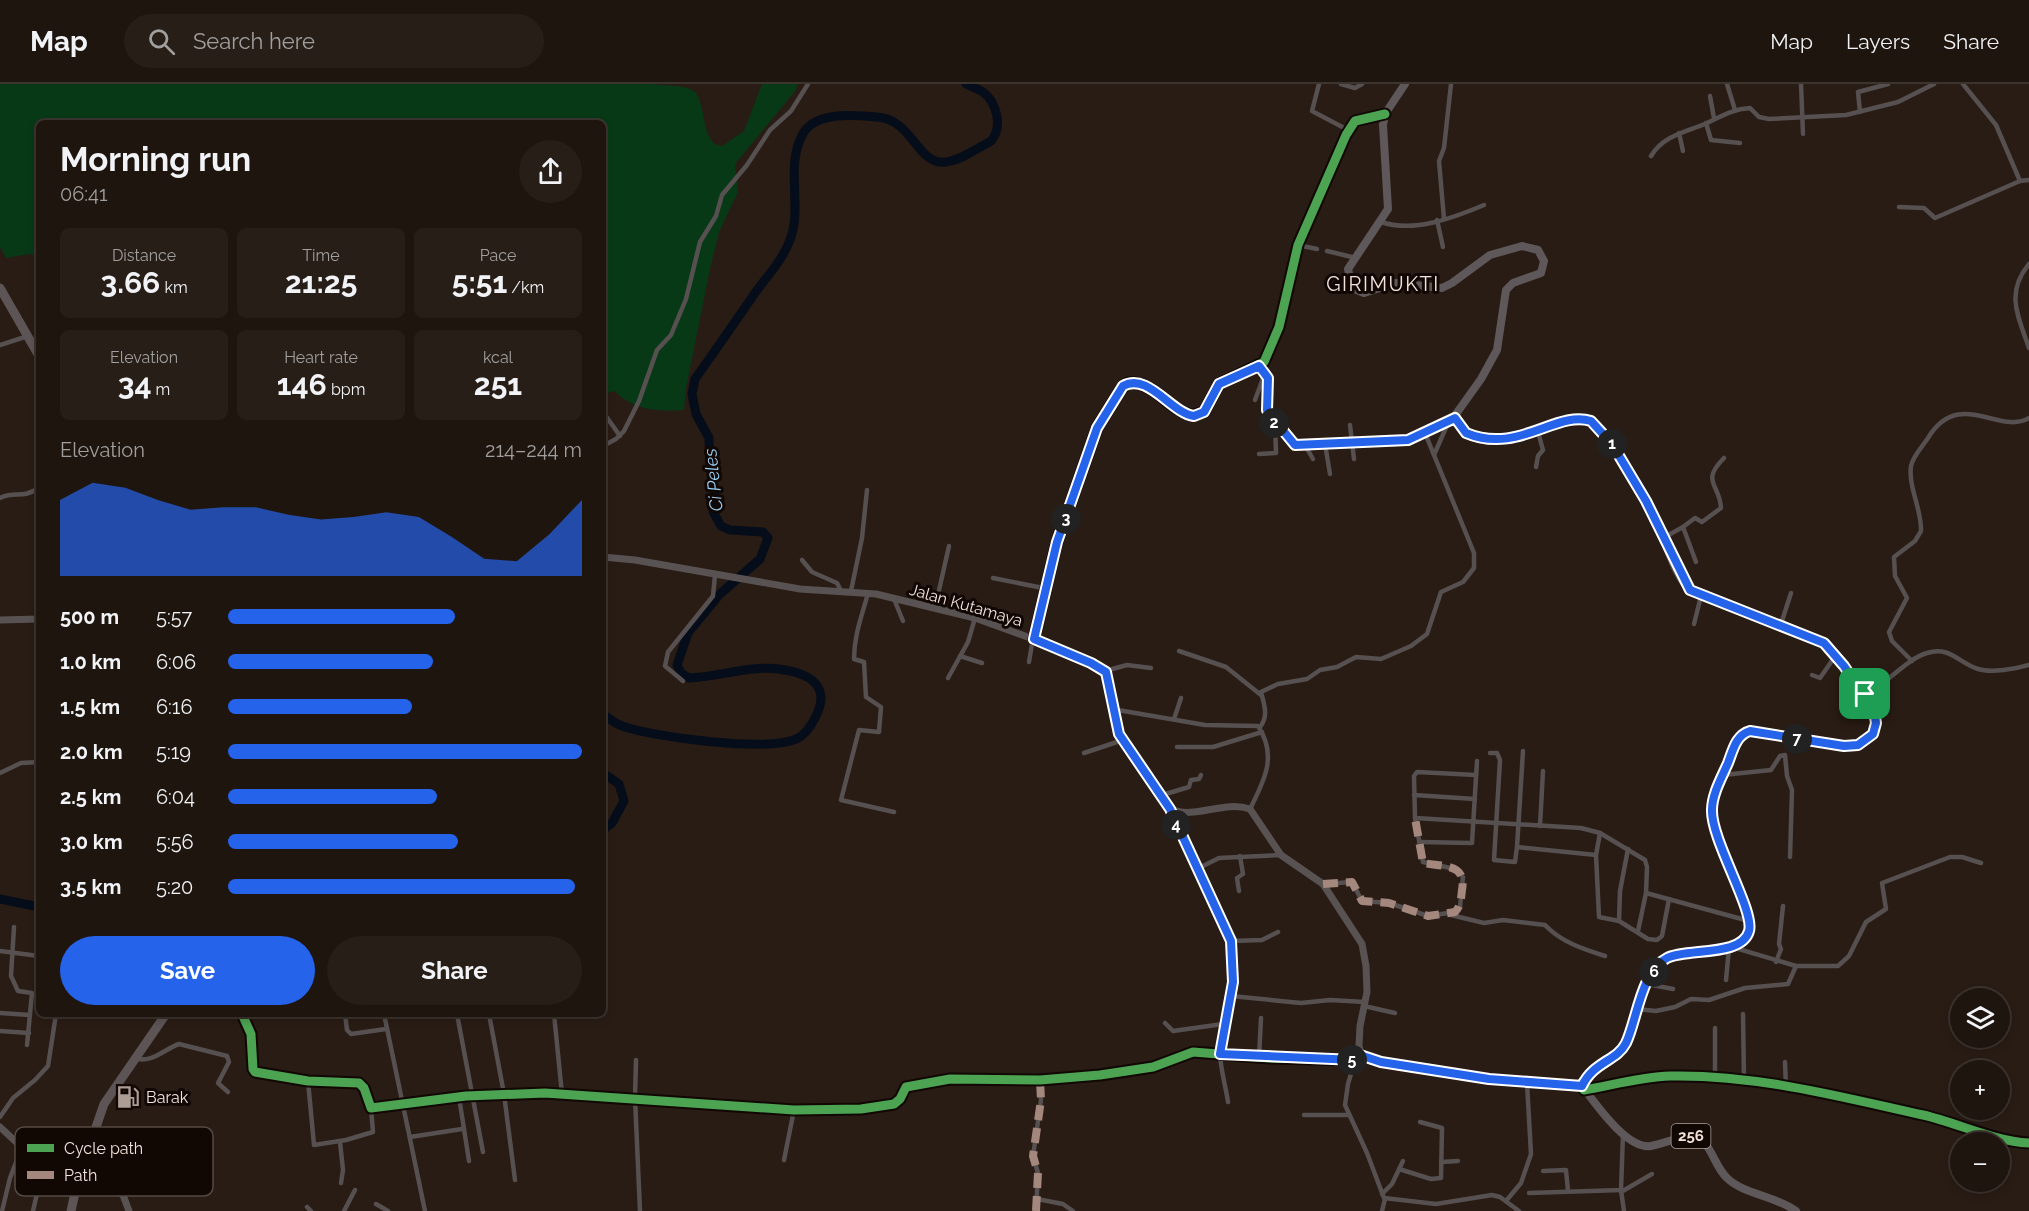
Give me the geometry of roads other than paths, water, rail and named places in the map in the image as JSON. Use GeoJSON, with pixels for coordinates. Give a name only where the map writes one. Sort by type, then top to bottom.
{"type":"FeatureCollection","features":[{"type":"Feature","properties":{"kind":"highway"},"geometry":{"type":"LineString","coordinates":[[0,288],[36,351]]}},
{"type":"Feature","properties":{"kind":"highway"},"geometry":{"type":"LineString","coordinates":[[96,1127],[104,1104],[163,1017]]}},
{"type":"Feature","properties":{"kind":"highway"},"geometry":{"type":"LineString","coordinates":[[71,1211],[74,1196]]}},
{"type":"Feature","properties":{"kind":"main road"},"geometry":{"type":"LineString","coordinates":[[1105,671],[1110,685],[1112,709],[1123,740],[1170,809],[1180,812],[1231,805],[1250,809],[1281,855],[1323,884],[1362,944],[1366,966],[1358,1058],[1527,1083],[1583,1088],[1589,1072],[1623,1047],[1647,984],[1658,965],[1666,958],[1731,947],[1746,938],[1750,921],[1729,872],[1712,816],[1712,803],[1739,736],[1750,731],[1844,746],[1858,745],[1873,734],[1876,719],[1865,694],[1836,656],[1821,641],[1781,624],[1701,596],[1687,587],[1646,501],[1612,444],[1596,425],[1586,420],[1575,419],[1511,439],[1485,439],[1466,433],[1452,421],[1497,350],[1506,290],[1513,283],[1541,273],[1544,265],[1543,255],[1538,250],[1529,247],[1508,249],[1480,261],[1447,286],[1432,288],[1396,283],[1364,293],[1352,288],[1347,275],[1348,269],[1381,222],[1389,199],[1382,130],[1385,114],[1405,84]]}},
{"type":"Feature","properties":{"kind":"main road","name":"Jalan Kutamaya"},"geometry":{"type":"LineString","coordinates":[[606,557],[636,560],[800,589],[868,593],[935,608],[975,618],[1034,638],[1105,671]]}},
{"type":"Feature","properties":{"kind":"main road"},"geometry":{"type":"LineString","coordinates":[[0,620],[36,619]]}},
{"type":"Feature","properties":{"kind":"main road","name":"256"},"geometry":{"type":"LineString","coordinates":[[1583,1088],[1623,1134],[1637,1143],[1649,1147],[1683,1137],[1696,1136],[1707,1144],[1729,1180],[1778,1199],[1796,1211]]}},
{"type":"Feature","properties":{"kind":"main road"},"geometry":{"type":"LineString","coordinates":[[0,1127],[15,1141]]}},
{"type":"Feature","properties":{"kind":"main road"},"geometry":{"type":"LineString","coordinates":[[123,1196],[129,1211]]}},
{"type":"Feature","properties":{"kind":"street"},"geometry":{"type":"LineString","coordinates":[[606,444],[620,436],[639,401],[657,350],[672,335],[700,242],[716,216],[722,195],[747,165],[770,130],[791,111],[808,84]]}},
{"type":"Feature","properties":{"kind":"street"},"geometry":{"type":"LineString","coordinates":[[1319,84],[1312,110],[1348,130]]}},
{"type":"Feature","properties":{"kind":"street"},"geometry":{"type":"LineString","coordinates":[[1341,84],[1356,88],[1362,84]]}},
{"type":"Feature","properties":{"kind":"street"},"geometry":{"type":"LineString","coordinates":[[1444,219],[1439,161],[1444,148],[1450,84]]}},
{"type":"Feature","properties":{"kind":"street"},"geometry":{"type":"LineString","coordinates":[[1727,84],[1735,110]]}},
{"type":"Feature","properties":{"kind":"street"},"geometry":{"type":"LineString","coordinates":[[1801,84],[1803,134]]}},
{"type":"Feature","properties":{"kind":"street"},"geometry":{"type":"LineString","coordinates":[[1860,112],[1858,92],[1888,84]]}},
{"type":"Feature","properties":{"kind":"street"},"geometry":{"type":"LineString","coordinates":[[1963,84],[1996,125],[2020,181]]}},
{"type":"Feature","properties":{"kind":"street"},"geometry":{"type":"LineString","coordinates":[[1652,156],[1658,146],[1679,133],[1735,110],[1750,108],[1760,117],[1768,119],[1860,112],[1910,98],[1931,85]]}},
{"type":"Feature","properties":{"kind":"street"},"geometry":{"type":"LineString","coordinates":[[1710,96],[1714,118]]}},
{"type":"Feature","properties":{"kind":"street"},"geometry":{"type":"LineString","coordinates":[[1029,662],[1048,589],[1057,542],[1097,428],[1123,386],[1134,383],[1148,387],[1178,410],[1194,416],[1204,412],[1219,384],[1259,366],[1280,327],[1298,245],[1348,130],[1355,121],[1385,114]]}},
{"type":"Feature","properties":{"kind":"street"},"geometry":{"type":"LineString","coordinates":[[1706,123],[1711,140],[1740,143]]}},
{"type":"Feature","properties":{"kind":"street"},"geometry":{"type":"LineString","coordinates":[[1679,133],[1683,151]]}},
{"type":"Feature","properties":{"kind":"street"},"geometry":{"type":"LineString","coordinates":[[1899,207],[1926,209],[1935,218],[2020,181],[2029,180]]}},
{"type":"Feature","properties":{"kind":"street"},"geometry":{"type":"LineString","coordinates":[[1381,222],[1399,227],[1444,219],[1484,205]]}},
{"type":"Feature","properties":{"kind":"street"},"geometry":{"type":"LineString","coordinates":[[1437,220],[1443,247]]}},
{"type":"Feature","properties":{"kind":"street"},"geometry":{"type":"LineString","coordinates":[[1298,245],[1317,249]]}},
{"type":"Feature","properties":{"kind":"street"},"geometry":{"type":"LineString","coordinates":[[1327,251],[1356,258]]}},
{"type":"Feature","properties":{"kind":"street"},"geometry":{"type":"LineString","coordinates":[[2029,264],[2018,279],[2015,298],[2029,348]]}},
{"type":"Feature","properties":{"kind":"street"},"geometry":{"type":"LineString","coordinates":[[0,345],[28,336]]}},
{"type":"Feature","properties":{"kind":"street"},"geometry":{"type":"LineString","coordinates":[[1259,366],[1268,378],[1266,406],[1275,424],[1276,453],[1259,454]]}},
{"type":"Feature","properties":{"kind":"street"},"geometry":{"type":"LineString","coordinates":[[1255,400],[1265,373]]}},
{"type":"Feature","properties":{"kind":"street"},"geometry":{"type":"LineString","coordinates":[[1912,662],[1892,641],[1889,632],[1907,597],[1895,576],[1893,559],[1915,542],[1921,531],[1911,471],[1913,460],[1935,427],[1955,415],[2017,422],[2029,418]]}},
{"type":"Feature","properties":{"kind":"street"},"geometry":{"type":"LineString","coordinates":[[606,416],[620,436]]}},
{"type":"Feature","properties":{"kind":"street"},"geometry":{"type":"LineString","coordinates":[[1275,424],[1281,428],[1292,444],[1305,445],[1408,440],[1452,421]]}},
{"type":"Feature","properties":{"kind":"street"},"geometry":{"type":"LineString","coordinates":[[1434,455],[1452,421]]}},
{"type":"Feature","properties":{"kind":"street"},"geometry":{"type":"LineString","coordinates":[[1350,425],[1354,459]]}},
{"type":"Feature","properties":{"kind":"street"},"geometry":{"type":"LineString","coordinates":[[1536,467],[1538,456],[1543,451],[1538,432]]}},
{"type":"Feature","properties":{"kind":"street"},"geometry":{"type":"LineString","coordinates":[[1261,695],[1278,684],[1307,679],[1317,671],[1337,668],[1355,657],[1381,659],[1411,646],[1427,634],[1441,592],[1463,582],[1471,574],[1475,562],[1474,553],[1425,433]]}},
{"type":"Feature","properties":{"kind":"street"},"geometry":{"type":"LineString","coordinates":[[1325,444],[1330,474]]}},
{"type":"Feature","properties":{"kind":"street"},"geometry":{"type":"LineString","coordinates":[[1305,445],[1313,459]]}},
{"type":"Feature","properties":{"kind":"street"},"geometry":{"type":"LineString","coordinates":[[1663,538],[1683,528],[1690,519],[1695,518],[1702,522],[1722,508],[1711,480],[1713,470],[1724,458]]}},
{"type":"Feature","properties":{"kind":"street"},"geometry":{"type":"LineString","coordinates":[[0,498],[8,495],[27,496],[36,490]]}},
{"type":"Feature","properties":{"kind":"street"},"geometry":{"type":"LineString","coordinates":[[851,591],[862,538],[867,490]]}},
{"type":"Feature","properties":{"kind":"street"},"geometry":{"type":"LineString","coordinates":[[1683,528],[1696,562]]}},
{"type":"Feature","properties":{"kind":"street"},"geometry":{"type":"LineString","coordinates":[[935,608],[948,546]]}},
{"type":"Feature","properties":{"kind":"street"},"geometry":{"type":"LineString","coordinates":[[802,560],[812,572],[837,583],[841,591]]}},
{"type":"Feature","properties":{"kind":"street"},"geometry":{"type":"LineString","coordinates":[[683,681],[665,666],[668,652],[713,596],[715,575]]}},
{"type":"Feature","properties":{"kind":"street"},"geometry":{"type":"LineString","coordinates":[[993,578],[1048,589]]}},
{"type":"Feature","properties":{"kind":"street"},"geometry":{"type":"LineString","coordinates":[[868,593],[864,615],[856,630],[854,659],[864,662],[866,697],[881,707],[879,732],[859,730],[841,800],[894,812]]}},
{"type":"Feature","properties":{"kind":"street"},"geometry":{"type":"LineString","coordinates":[[1781,624],[1791,593]]}},
{"type":"Feature","properties":{"kind":"street"},"geometry":{"type":"LineString","coordinates":[[1694,624],[1701,596]]}},
{"type":"Feature","properties":{"kind":"street"},"geometry":{"type":"LineString","coordinates":[[894,599],[903,621]]}},
{"type":"Feature","properties":{"kind":"street"},"geometry":{"type":"LineString","coordinates":[[948,678],[960,656],[975,618]]}},
{"type":"Feature","properties":{"kind":"street"},"geometry":{"type":"LineString","coordinates":[[1179,651],[1224,666],[1261,695],[1266,708],[1261,730],[1269,769],[1250,809]]}},
{"type":"Feature","properties":{"kind":"street"},"geometry":{"type":"LineString","coordinates":[[1865,694],[1881,687],[1921,655],[1939,651],[1951,652],[1982,670],[2029,665]]}},
{"type":"Feature","properties":{"kind":"street"},"geometry":{"type":"LineString","coordinates":[[960,656],[982,663]]}},
{"type":"Feature","properties":{"kind":"street"},"geometry":{"type":"LineString","coordinates":[[1812,675],[1820,678],[1836,656]]}},
{"type":"Feature","properties":{"kind":"street"},"geometry":{"type":"LineString","coordinates":[[1105,671],[1126,665],[1151,669]]}},
{"type":"Feature","properties":{"kind":"street"},"geometry":{"type":"LineString","coordinates":[[1174,719],[1181,698]]}},
{"type":"Feature","properties":{"kind":"street"},"geometry":{"type":"LineString","coordinates":[[1112,709],[1205,725],[1254,725],[1261,730]]}},
{"type":"Feature","properties":{"kind":"street"},"geometry":{"type":"LineString","coordinates":[[1176,747],[1213,747],[1261,730]]}},
{"type":"Feature","properties":{"kind":"street"},"geometry":{"type":"LineString","coordinates":[[1084,753],[1123,740]]}},
{"type":"Feature","properties":{"kind":"street"},"geometry":{"type":"LineString","coordinates":[[1490,753],[1497,753],[1500,760],[1494,861],[1515,862],[1523,751]]}},
{"type":"Feature","properties":{"kind":"street"},"geometry":{"type":"LineString","coordinates":[[1723,775],[1770,770],[1780,756],[1785,755],[1787,776],[1792,790],[1790,857]]}},
{"type":"Feature","properties":{"kind":"street"},"geometry":{"type":"LineString","coordinates":[[1419,842],[1471,844],[1477,761]]}},
{"type":"Feature","properties":{"kind":"street"},"geometry":{"type":"LineString","coordinates":[[0,773],[21,763],[36,762]]}},
{"type":"Feature","properties":{"kind":"street"},"geometry":{"type":"LineString","coordinates":[[1451,915],[1460,907],[1464,882],[1462,874],[1453,868],[1423,864],[1415,818],[1414,775],[1417,771],[1476,775]]}},
{"type":"Feature","properties":{"kind":"street"},"geometry":{"type":"LineString","coordinates":[[1540,826],[1543,771]]}},
{"type":"Feature","properties":{"kind":"street"},"geometry":{"type":"LineString","coordinates":[[1159,796],[1188,788],[1192,780],[1199,779],[1201,775]]}},
{"type":"Feature","properties":{"kind":"street"},"geometry":{"type":"LineString","coordinates":[[1414,795],[1475,799]]}},
{"type":"Feature","properties":{"kind":"street"},"geometry":{"type":"LineString","coordinates":[[1170,809],[1172,818],[1199,868],[1231,941],[1234,969],[1231,996],[1223,1024],[1220,1054],[1228,1102]]}},
{"type":"Feature","properties":{"kind":"street"},"geometry":{"type":"LineString","coordinates":[[1415,818],[1581,828],[1599,833],[1628,849],[1647,863],[1646,892],[1638,931]]}},
{"type":"Feature","properties":{"kind":"street"},"geometry":{"type":"LineString","coordinates":[[1599,833],[1596,855],[1598,915],[1620,921],[1650,940],[1661,938],[1669,899]]}},
{"type":"Feature","properties":{"kind":"street"},"geometry":{"type":"LineString","coordinates":[[1517,847],[1596,855]]}},
{"type":"Feature","properties":{"kind":"street"},"geometry":{"type":"LineString","coordinates":[[1620,921],[1620,891],[1628,849]]}},
{"type":"Feature","properties":{"kind":"street"},"geometry":{"type":"LineString","coordinates":[[1199,868],[1219,858],[1281,855]]}},
{"type":"Feature","properties":{"kind":"street"},"geometry":{"type":"LineString","coordinates":[[1239,891],[1237,878],[1243,874],[1240,856]]}},
{"type":"Feature","properties":{"kind":"street"},"geometry":{"type":"LineString","coordinates":[[1726,980],[1731,947],[1796,966],[1827,968],[1842,964],[1866,922],[1886,909],[1882,882],[1950,857],[1962,857],[1981,863]]}},
{"type":"Feature","properties":{"kind":"street"},"geometry":{"type":"LineString","coordinates":[[1323,884],[1352,882],[1362,901],[1389,903],[1428,916],[1451,915],[1484,923],[1503,920],[1545,925],[1552,933],[1576,946],[1605,956]]}},
{"type":"Feature","properties":{"kind":"street"},"geometry":{"type":"LineString","coordinates":[[1646,892],[1750,921]]}},
{"type":"Feature","properties":{"kind":"street"},"geometry":{"type":"LineString","coordinates":[[1776,962],[1781,950],[1779,944],[1783,906]]}},
{"type":"Feature","properties":{"kind":"street"},"geometry":{"type":"LineString","coordinates":[[14,927],[11,976],[18,991],[32,993],[27,1045]]}},
{"type":"Feature","properties":{"kind":"street"},"geometry":{"type":"LineString","coordinates":[[1231,941],[1262,940],[1278,932]]}},
{"type":"Feature","properties":{"kind":"street"},"geometry":{"type":"LineString","coordinates":[[0,951],[36,955]]}},
{"type":"Feature","properties":{"kind":"street"},"geometry":{"type":"LineString","coordinates":[[1637,1009],[1651,1012],[1664,1010],[1691,999],[1709,1000],[1744,988],[1789,984],[1796,966]]}},
{"type":"Feature","properties":{"kind":"street"},"geometry":{"type":"LineString","coordinates":[[1647,984],[1663,989],[1673,988]]}},
{"type":"Feature","properties":{"kind":"street"},"geometry":{"type":"LineString","coordinates":[[1231,996],[1301,1003],[1330,1000],[1364,1004],[1395,1013]]}},
{"type":"Feature","properties":{"kind":"street"},"geometry":{"type":"LineString","coordinates":[[0,1012],[30,1015]]}},
{"type":"Feature","properties":{"kind":"street"},"geometry":{"type":"LineString","coordinates":[[1743,1014],[1744,1082]]}},
{"type":"Feature","properties":{"kind":"street"},"geometry":{"type":"LineString","coordinates":[[0,1117],[13,1098],[48,1066],[56,1017]]}},
{"type":"Feature","properties":{"kind":"street"},"geometry":{"type":"LineString","coordinates":[[243,1017],[251,1034],[253,1070],[279,1078],[358,1083],[364,1088],[371,1108],[374,1131],[340,1142],[318,1145],[312,1143],[308,1081]]}},
{"type":"Feature","properties":{"kind":"street"},"geometry":{"type":"LineString","coordinates":[[345,1017],[347,1030],[351,1034],[386,1029]]}},
{"type":"Feature","properties":{"kind":"street"},"geometry":{"type":"LineString","coordinates":[[384,1017],[425,1211]]}},
{"type":"Feature","properties":{"kind":"street"},"geometry":{"type":"LineString","coordinates":[[458,1017],[483,1152]]}},
{"type":"Feature","properties":{"kind":"street"},"geometry":{"type":"LineString","coordinates":[[490,1017],[504,1094],[515,1180]]}},
{"type":"Feature","properties":{"kind":"street"},"geometry":{"type":"LineString","coordinates":[[554,1017],[562,1094]]}},
{"type":"Feature","properties":{"kind":"street"},"geometry":{"type":"LineString","coordinates":[[1259,1058],[1261,1018]]}},
{"type":"Feature","properties":{"kind":"street"},"geometry":{"type":"LineString","coordinates":[[1165,1023],[1173,1031],[1223,1024]]}},
{"type":"Feature","properties":{"kind":"street"},"geometry":{"type":"LineString","coordinates":[[1715,1028],[1715,1079]]}},
{"type":"Feature","properties":{"kind":"street"},"geometry":{"type":"LineString","coordinates":[[0,1031],[29,1033]]}},
{"type":"Feature","properties":{"kind":"street"},"geometry":{"type":"LineString","coordinates":[[133,1058],[149,1059],[179,1044],[227,1056],[229,1062],[218,1083],[228,1092]]}},
{"type":"Feature","properties":{"kind":"street"},"geometry":{"type":"LineString","coordinates":[[371,1108],[472,1096],[562,1094],[794,1110],[861,1109],[894,1104],[906,1087],[918,1083],[950,1079],[1040,1080],[1143,1069],[1193,1052],[1259,1058],[1358,1058],[1345,1101],[1383,1196],[1382,1211]]}},
{"type":"Feature","properties":{"kind":"street"},"geometry":{"type":"LineString","coordinates":[[636,1060],[635,1098],[640,1211]]}},
{"type":"Feature","properties":{"kind":"street"},"geometry":{"type":"LineString","coordinates":[[1785,1062],[1786,1087]]}},
{"type":"Feature","properties":{"kind":"street"},"geometry":{"type":"LineString","coordinates":[[1583,1088],[1647,1077],[1715,1079],[1786,1087],[1923,1115],[2013,1142],[2029,1143]]}},
{"type":"Feature","properties":{"kind":"street"},"geometry":{"type":"LineString","coordinates":[[1036,1211],[1038,1173],[1033,1156],[1041,1100],[1040,1080]]}},
{"type":"Feature","properties":{"kind":"street"},"geometry":{"type":"LineString","coordinates":[[1506,1201],[1521,1184],[1531,1154],[1527,1083]]}},
{"type":"Feature","properties":{"kind":"street"},"geometry":{"type":"LineString","coordinates":[[459,1097],[462,1129],[470,1161]]}},
{"type":"Feature","properties":{"kind":"street"},"geometry":{"type":"LineString","coordinates":[[784,1160],[794,1110]]}},
{"type":"Feature","properties":{"kind":"street"},"geometry":{"type":"LineString","coordinates":[[1304,1115],[1349,1115]]}},
{"type":"Feature","properties":{"kind":"street"},"geometry":{"type":"LineString","coordinates":[[1399,1169],[1439,1180],[1442,1178],[1442,1128],[1420,1122]]}},
{"type":"Feature","properties":{"kind":"street"},"geometry":{"type":"LineString","coordinates":[[411,1137],[462,1129]]}},
{"type":"Feature","properties":{"kind":"street"},"geometry":{"type":"LineString","coordinates":[[1623,1134],[1620,1152],[1623,1211]]}},
{"type":"Feature","properties":{"kind":"street"},"geometry":{"type":"LineString","coordinates":[[340,1142],[343,1170],[341,1183]]}},
{"type":"Feature","properties":{"kind":"street"},"geometry":{"type":"LineString","coordinates":[[1383,1196],[1392,1184],[1403,1161]]}},
{"type":"Feature","properties":{"kind":"street"},"geometry":{"type":"LineString","coordinates":[[1441,1162],[1458,1161]]}},
{"type":"Feature","properties":{"kind":"street"},"geometry":{"type":"LineString","coordinates":[[2,1211],[15,1165]]}},
{"type":"Feature","properties":{"kind":"street"},"geometry":{"type":"LineString","coordinates":[[1543,1171],[1566,1170],[1568,1191]]}},
{"type":"Feature","properties":{"kind":"street"},"geometry":{"type":"LineString","coordinates":[[1529,1193],[1621,1191],[1652,1174]]}},
{"type":"Feature","properties":{"kind":"street"},"geometry":{"type":"LineString","coordinates":[[344,1211],[355,1190]]}},
{"type":"Feature","properties":{"kind":"street"},"geometry":{"type":"LineString","coordinates":[[1383,1196],[1436,1204],[1492,1195],[1506,1201],[1519,1211]]}},
{"type":"Feature","properties":{"kind":"street"},"geometry":{"type":"LineString","coordinates":[[33,1211],[36,1196]]}},
{"type":"Feature","properties":{"kind":"street"},"geometry":{"type":"LineString","coordinates":[[1037,1199],[1063,1204],[1073,1211]]}},
{"type":"Feature","properties":{"kind":"street"},"geometry":{"type":"LineString","coordinates":[[376,1204],[388,1211]]}},
{"type":"Feature","properties":{"kind":"waterway","name":"Ci Peles"},"geometry":{"type":"LineString","coordinates":[[606,716],[619,725],[659,735],[738,744],[784,742],[798,738],[812,724],[820,707],[821,697],[815,683],[800,674],[768,668],[689,678],[681,673],[677,665],[688,633],[720,594],[760,559],[768,538],[763,532],[730,530],[721,526],[713,512],[715,491],[710,467],[709,438],[696,414],[692,394],[695,379],[787,248],[794,227],[795,158],[798,144],[810,125],[828,117],[848,115],[889,120],[899,125],[928,157],[936,161],[952,161],[991,141],[997,129],[997,115],[992,102],[983,92],[966,84]]}},
{"type":"Feature","properties":{"kind":"waterway","name":"Ci Peles"},"geometry":{"type":"LineString","coordinates":[[606,775],[619,784],[624,801],[612,823],[606,828]]}},
{"type":"Feature","properties":{"kind":"waterway","name":"Ci Peles"},"geometry":{"type":"LineString","coordinates":[[0,899],[36,906]]}},
{"type":"Feature","properties":{"kind":"place","name":"Barak"},"geometry":{"type":"Point","coordinates":[128,1097]}},
{"type":"Feature","properties":{"kind":"district","name":"GIRIMUKTI"},"geometry":{"type":"Point","coordinates":[1383,284]}}]}
